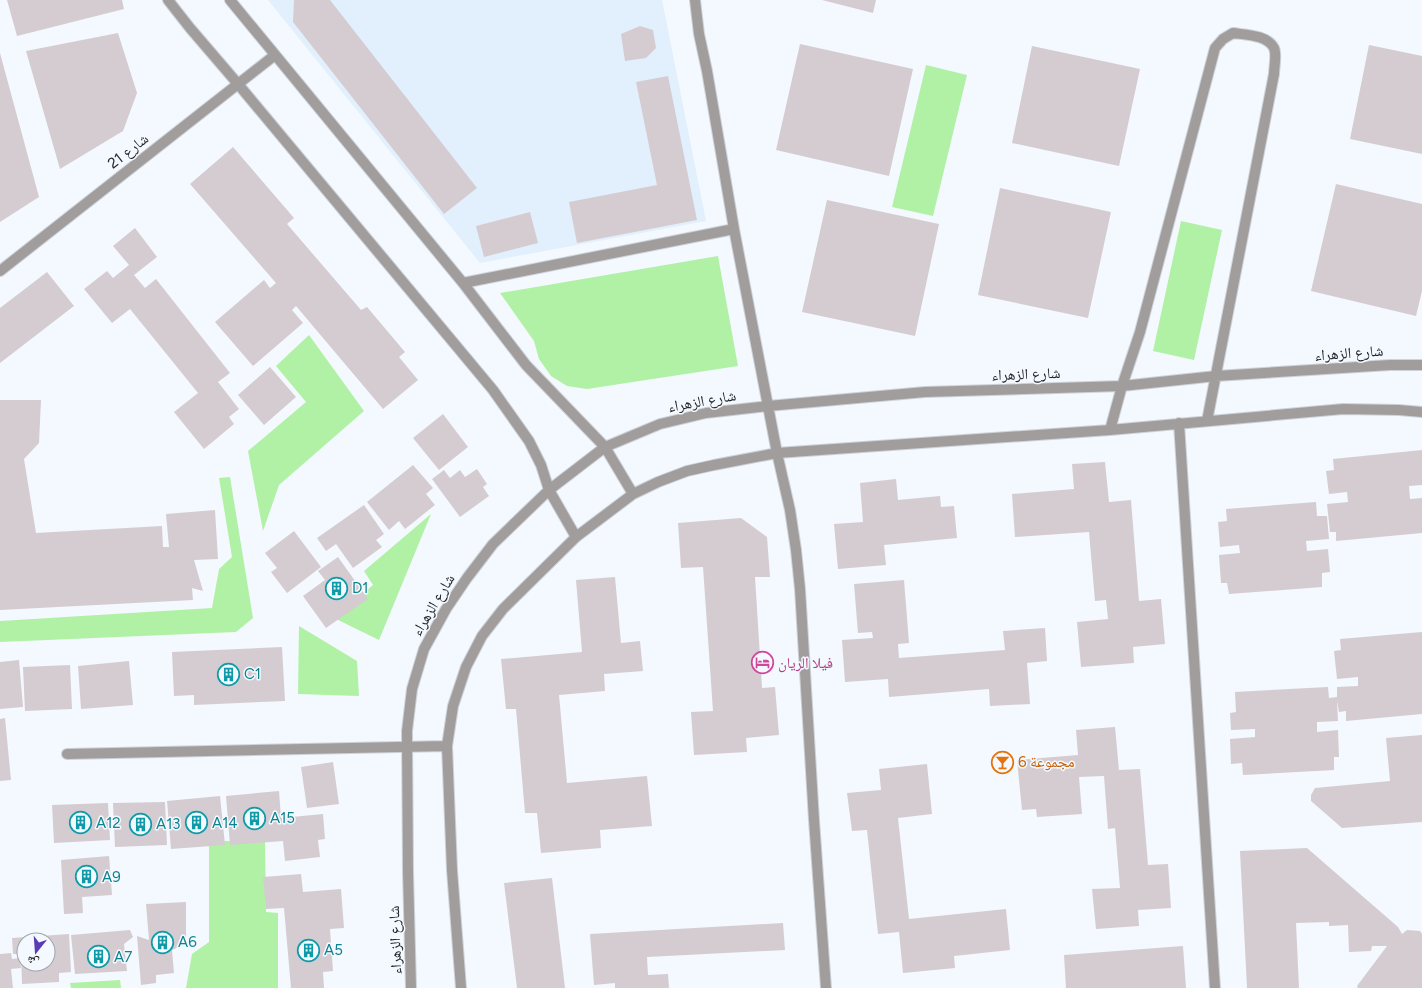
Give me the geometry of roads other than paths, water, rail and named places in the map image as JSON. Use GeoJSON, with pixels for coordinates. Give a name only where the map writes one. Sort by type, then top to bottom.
{"type":"FeatureCollection","features":[{"type":"Feature","properties":{"kind":"street"},"geometry":{"type":"LineString","coordinates":[[168,0],[493,390],[529,441],[541,466],[549,490],[576,537]]}},
{"type":"Feature","properties":{"kind":"street"},"geometry":{"type":"LineString","coordinates":[[230,0],[463,283],[526,365],[605,447],[633,494]]}},
{"type":"Feature","properties":{"kind":"street"},"geometry":{"type":"LineString","coordinates":[[695,0],[699,34],[707,71],[734,229],[777,453],[790,510],[796,550],[826,988]]}},
{"type":"Feature","properties":{"kind":"street"},"geometry":{"type":"LineString","coordinates":[[1110,430],[1122,386],[1140,332],[1215,48],[1223,39],[1233,33],[1266,39],[1274,49],[1275,62],[1274,74],[1207,421]]}},
{"type":"Feature","properties":{"kind":"street","name":"شارع 21"},"geometry":{"type":"LineString","coordinates":[[0,271],[275,55]]}},
{"type":"Feature","properties":{"kind":"street"},"geometry":{"type":"LineString","coordinates":[[463,283],[734,229]]}},
{"type":"Feature","properties":{"kind":"street","name":"شارع الزهراء"},"geometry":{"type":"LineString","coordinates":[[411,988],[406,731],[412,690],[424,649],[446,609],[493,544],[549,490],[605,447],[660,424],[706,414],[768,406],[925,392],[1122,386],[1216,376],[1390,365],[1422,365]]}},
{"type":"Feature","properties":{"kind":"street"},"geometry":{"type":"LineString","coordinates":[[458,988],[447,746],[453,706],[466,667],[482,636],[503,609],[576,537],[633,494],[658,482],[687,471],[714,464],[777,453],[1110,430],[1343,409],[1422,412]]}},
{"type":"Feature","properties":{"kind":"street"},"geometry":{"type":"LineString","coordinates":[[1179,423],[1215,988]]}},
{"type":"Feature","properties":{"kind":"street"},"geometry":{"type":"LineString","coordinates":[[67,754],[447,746]]}},
{"type":"Feature","properties":{"kind":"place","name":"D1"},"geometry":{"type":"Point","coordinates":[337,588]}},
{"type":"Feature","properties":{"kind":"place","name":"فيلا الريان"},"geometry":{"type":"Point","coordinates":[763,663]}},
{"type":"Feature","properties":{"kind":"place","name":"C1"},"geometry":{"type":"Point","coordinates":[228,674]}},
{"type":"Feature","properties":{"kind":"place","name":"مجموعة 6"},"geometry":{"type":"Point","coordinates":[1003,762]}},
{"type":"Feature","properties":{"kind":"place","name":"A15"},"geometry":{"type":"Point","coordinates":[254,818]}},
{"type":"Feature","properties":{"kind":"place","name":"A12"},"geometry":{"type":"Point","coordinates":[81,823]}},
{"type":"Feature","properties":{"kind":"place","name":"A14"},"geometry":{"type":"Point","coordinates":[196,823]}},
{"type":"Feature","properties":{"kind":"place","name":"A13"},"geometry":{"type":"Point","coordinates":[140,824]}},
{"type":"Feature","properties":{"kind":"place","name":"A9"},"geometry":{"type":"Point","coordinates":[86,877]}},
{"type":"Feature","properties":{"kind":"place","name":"A6"},"geometry":{"type":"Point","coordinates":[162,942]}},
{"type":"Feature","properties":{"kind":"place","name":"A5"},"geometry":{"type":"Point","coordinates":[309,950]}},
{"type":"Feature","properties":{"kind":"place","name":"A7"},"geometry":{"type":"Point","coordinates":[99,957]}}]}
